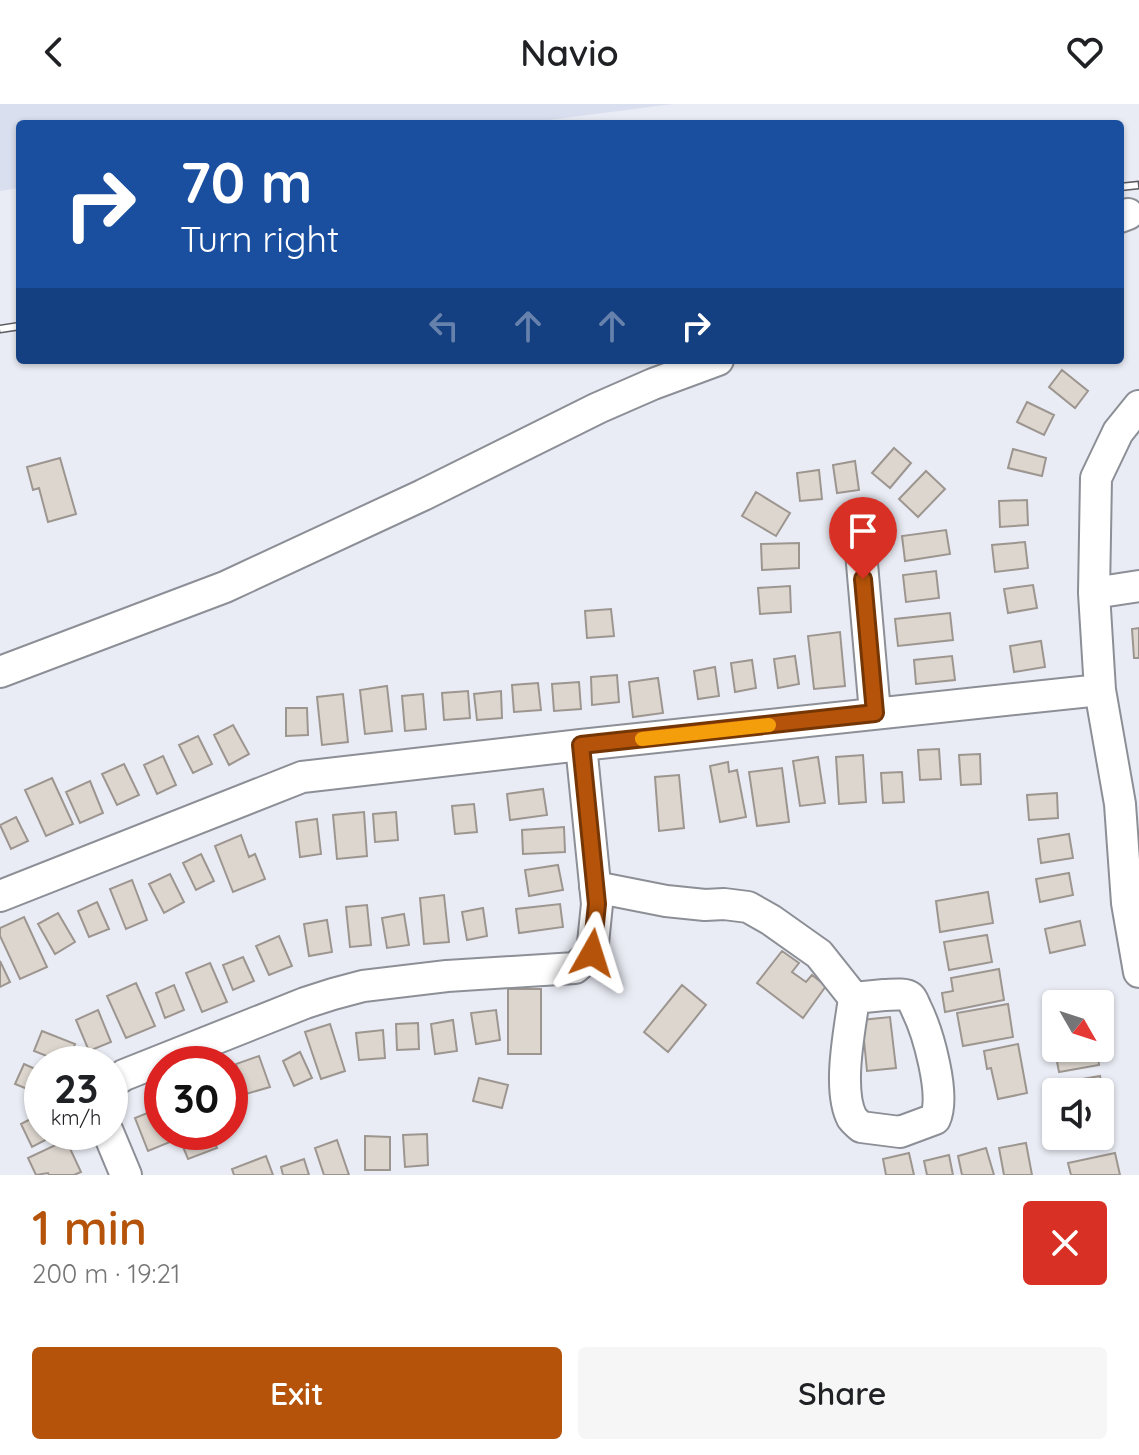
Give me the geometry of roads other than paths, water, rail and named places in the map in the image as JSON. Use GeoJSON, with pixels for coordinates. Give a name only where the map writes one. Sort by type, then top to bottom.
{"type":"FeatureCollection","features":[{"type":"Feature","properties":{"kind":"street"},"geometry":{"type":"LineString","coordinates":[[0,672],[225,587],[423,495],[598,408],[707,364]]}},
{"type":"Feature","properties":{"kind":"street"},"geometry":{"type":"LineString","coordinates":[[1139,406],[1118,432],[1096,478],[1094,593],[1100,690],[1129,803],[1127,903],[1139,972]]}},
{"type":"Feature","properties":{"kind":"street"},"geometry":{"type":"LineString","coordinates":[[861,552],[875,713]]}},
{"type":"Feature","properties":{"kind":"street"},"geometry":{"type":"LineString","coordinates":[[1094,593],[1139,586]]}},
{"type":"Feature","properties":{"kind":"street"},"geometry":{"type":"LineString","coordinates":[[0,896],[302,777],[1100,690]]}},
{"type":"Feature","properties":{"kind":"street"},"geometry":{"type":"LineString","coordinates":[[128,1073],[305,1003],[363,986],[447,976],[575,968],[592,953],[597,904],[581,745]]}},
{"type":"Feature","properties":{"kind":"street"},"geometry":{"type":"LineString","coordinates":[[595,887],[666,901],[748,907],[771,920],[819,954],[854,998],[845,1090],[852,1118],[861,1127],[900,1132],[935,1119],[939,1111],[932,1056],[924,1023],[913,1000],[907,996],[854,998]]}},
{"type":"Feature","properties":{"kind":"street"},"geometry":{"type":"LineString","coordinates":[[116,1150],[126,1175]]}},
{"type":"Feature","properties":{"kind":"railway"},"geometry":{"type":"LineString","coordinates":[[1124,187],[1139,185]]}},
{"type":"Feature","properties":{"kind":"railway"},"geometry":{"type":"LineString","coordinates":[[0,329],[16,327]]}}]}
